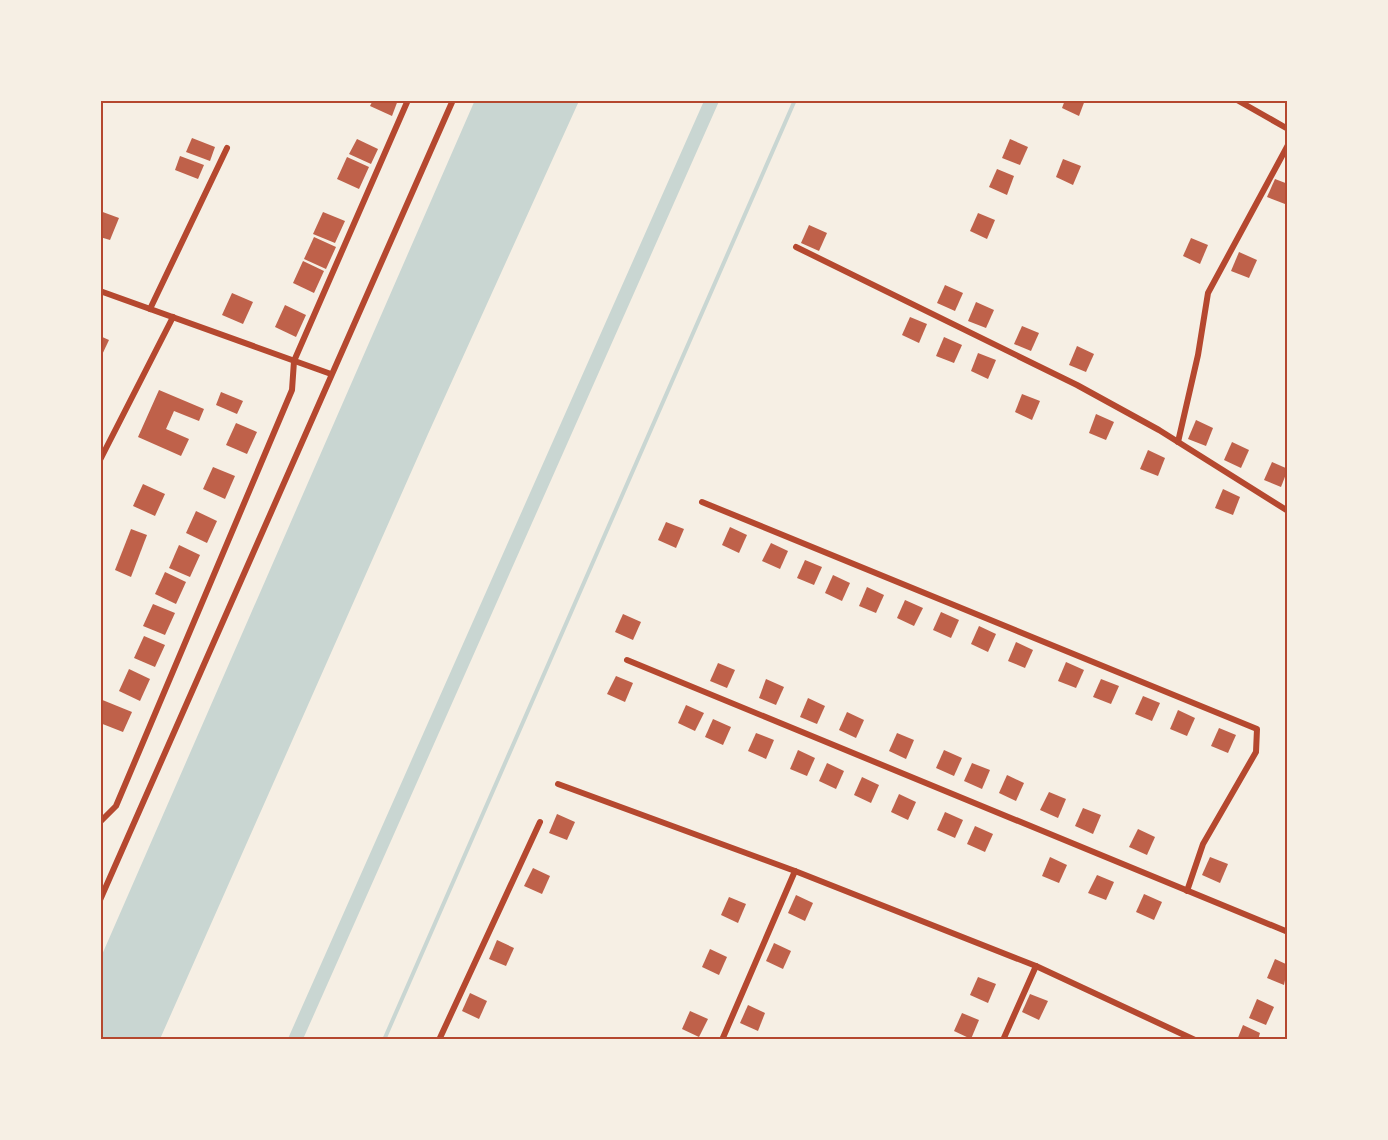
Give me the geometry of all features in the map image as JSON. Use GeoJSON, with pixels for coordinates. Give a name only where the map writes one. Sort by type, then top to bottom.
{"type":"FeatureCollection","features":[{"type":"Feature","properties":{"kind":"street"},"geometry":{"type":"LineString","coordinates":[[100,822],[116,806],[292,390],[294,361],[408,100]]}},
{"type":"Feature","properties":{"kind":"street"},"geometry":{"type":"LineString","coordinates":[[100,900],[453,100]]}},
{"type":"Feature","properties":{"kind":"street"},"geometry":{"type":"LineString","coordinates":[[1237,100],[1287,129]]}},
{"type":"Feature","properties":{"kind":"street"},"geometry":{"type":"LineString","coordinates":[[1178,442],[1198,355],[1208,293],[1287,145]]}},
{"type":"Feature","properties":{"kind":"street"},"geometry":{"type":"LineString","coordinates":[[150,309],[227,148]]}},
{"type":"Feature","properties":{"kind":"street"},"geometry":{"type":"LineString","coordinates":[[796,247],[1077,386],[1178,442],[1287,511]]}},
{"type":"Feature","properties":{"kind":"street"},"geometry":{"type":"LineString","coordinates":[[100,291],[331,374]]}},
{"type":"Feature","properties":{"kind":"street"},"geometry":{"type":"LineString","coordinates":[[100,460],[173,317]]}},
{"type":"Feature","properties":{"kind":"street"},"geometry":{"type":"LineString","coordinates":[[702,502],[1257,729],[1256,752],[1203,844],[1187,891]]}},
{"type":"Feature","properties":{"kind":"street"},"geometry":{"type":"LineString","coordinates":[[627,660],[1287,932]]}},
{"type":"Feature","properties":{"kind":"street"},"geometry":{"type":"LineString","coordinates":[[558,784],[795,871],[1036,966],[1195,1040]]}},
{"type":"Feature","properties":{"kind":"street"},"geometry":{"type":"LineString","coordinates":[[439,1040],[540,822]]}},
{"type":"Feature","properties":{"kind":"street"},"geometry":{"type":"LineString","coordinates":[[722,1040],[795,871]]}},
{"type":"Feature","properties":{"kind":"street"},"geometry":{"type":"LineString","coordinates":[[1003,1040],[1036,966]]}},
{"type":"Feature","properties":{"kind":"shaded area"},"geometry":{"type":"Polygon","coordinates":[[[475,100],[579,101],[428,434],[160,1039],[101,1039],[101,957],[475,100]]]}},
{"type":"Feature","properties":{"kind":"building"},"geometry":{"type":"Polygon","coordinates":[[[373,100],[398,100],[392,116],[370,106],[373,100]]]}},
{"type":"Feature","properties":{"kind":"building"},"geometry":{"type":"Polygon","coordinates":[[[1065,100],[1085,100],[1079,116],[1062,108],[1065,100]]]}},
{"type":"Feature","properties":{"kind":"building"},"geometry":{"type":"Polygon","coordinates":[[[192,138],[215,147],[210,161],[186,152],[192,138]]]}},
{"type":"Feature","properties":{"kind":"building"},"geometry":{"type":"Polygon","coordinates":[[[357,139],[378,149],[371,164],[349,154],[357,139]]]}},
{"type":"Feature","properties":{"kind":"building"},"geometry":{"type":"Polygon","coordinates":[[[1010,139],[1028,147],[1020,165],[1002,158],[1010,139]]]}},
{"type":"Feature","properties":{"kind":"building"},"geometry":{"type":"Polygon","coordinates":[[[180,156],[204,165],[198,179],[175,170],[180,156]]]}},
{"type":"Feature","properties":{"kind":"building"},"geometry":{"type":"Polygon","coordinates":[[[347,157],[369,167],[359,189],[337,179],[347,157]]]}},
{"type":"Feature","properties":{"kind":"building"},"geometry":{"type":"Polygon","coordinates":[[[1063,159],[1081,166],[1073,185],[1056,177],[1063,159]]]}},
{"type":"Feature","properties":{"kind":"building"},"geometry":{"type":"Polygon","coordinates":[[[997,169],[1014,176],[1007,195],[989,187],[997,169]]]}},
{"type":"Feature","properties":{"kind":"building"},"geometry":{"type":"Polygon","coordinates":[[[1275,179],[1288,184],[1285,204],[1267,197],[1275,179]]]}},
{"type":"Feature","properties":{"kind":"building"},"geometry":{"type":"Polygon","coordinates":[[[100,211],[119,218],[110,240],[100,237],[100,211]]]}},
{"type":"Feature","properties":{"kind":"building"},"geometry":{"type":"Polygon","coordinates":[[[323,212],[345,221],[335,243],[313,234],[323,212]]]}},
{"type":"Feature","properties":{"kind":"building"},"geometry":{"type":"Polygon","coordinates":[[[978,213],[995,220],[987,239],[970,231],[978,213]]]}},
{"type":"Feature","properties":{"kind":"building"},"geometry":{"type":"Polygon","coordinates":[[[809,225],[827,233],[819,251],[801,243],[809,225]]]}},
{"type":"Feature","properties":{"kind":"building"},"geometry":{"type":"Polygon","coordinates":[[[314,237],[336,247],[326,269],[304,259],[314,237]]]}},
{"type":"Feature","properties":{"kind":"building"},"geometry":{"type":"Polygon","coordinates":[[[1191,238],[1208,245],[1200,264],[1183,256],[1191,238]]]}},
{"type":"Feature","properties":{"kind":"building"},"geometry":{"type":"Polygon","coordinates":[[[1239,252],[1257,260],[1249,278],[1231,271],[1239,252]]]}},
{"type":"Feature","properties":{"kind":"building"},"geometry":{"type":"Polygon","coordinates":[[[303,261],[324,271],[314,293],[293,283],[303,261]]]}},
{"type":"Feature","properties":{"kind":"building"},"geometry":{"type":"Polygon","coordinates":[[[945,285],[963,293],[955,311],[937,303],[945,285]]]}},
{"type":"Feature","properties":{"kind":"building"},"geometry":{"type":"Polygon","coordinates":[[[232,293],[253,302],[243,324],[222,315],[232,293]]]}},
{"type":"Feature","properties":{"kind":"building"},"geometry":{"type":"Polygon","coordinates":[[[976,302],[994,310],[986,328],[968,321],[976,302]]]}},
{"type":"Feature","properties":{"kind":"building"},"geometry":{"type":"Polygon","coordinates":[[[285,305],[306,315],[296,337],[275,327],[285,305]]]}},
{"type":"Feature","properties":{"kind":"building"},"geometry":{"type":"Polygon","coordinates":[[[910,317],[927,324],[919,343],[902,335],[910,317]]]}},
{"type":"Feature","properties":{"kind":"building"},"geometry":{"type":"Polygon","coordinates":[[[1022,326],[1039,333],[1031,351],[1014,344],[1022,326]]]}},
{"type":"Feature","properties":{"kind":"building"},"geometry":{"type":"Polygon","coordinates":[[[100,336],[109,340],[100,359],[100,336]]]}},
{"type":"Feature","properties":{"kind":"building"},"geometry":{"type":"Polygon","coordinates":[[[944,337],[962,345],[954,363],[936,356],[944,337]]]}},
{"type":"Feature","properties":{"kind":"building"},"geometry":{"type":"Polygon","coordinates":[[[1077,346],[1094,354],[1086,372],[1069,365],[1077,346]]]}},
{"type":"Feature","properties":{"kind":"building"},"geometry":{"type":"Polygon","coordinates":[[[978,353],[996,360],[988,379],[971,371],[978,353]]]}},
{"type":"Feature","properties":{"kind":"building"},"geometry":{"type":"Polygon","coordinates":[[[159,390],[204,409],[199,421],[174,411],[166,429],[189,439],[181,456],[138,437],[159,390]]]}},
{"type":"Feature","properties":{"kind":"building"},"geometry":{"type":"Polygon","coordinates":[[[221,392],[243,401],[237,414],[216,405],[221,392]]]}},
{"type":"Feature","properties":{"kind":"building"},"geometry":{"type":"Polygon","coordinates":[[[1022,394],[1040,401],[1032,420],[1015,412],[1022,394]]]}},
{"type":"Feature","properties":{"kind":"building"},"geometry":{"type":"Polygon","coordinates":[[[1096,414],[1114,422],[1106,440],[1089,433],[1096,414]]]}},
{"type":"Feature","properties":{"kind":"building"},"geometry":{"type":"Polygon","coordinates":[[[1196,420],[1213,428],[1206,446],[1188,439],[1196,420]]]}},
{"type":"Feature","properties":{"kind":"building"},"geometry":{"type":"Polygon","coordinates":[[[236,423],[257,432],[247,454],[226,445],[236,423]]]}},
{"type":"Feature","properties":{"kind":"building"},"geometry":{"type":"Polygon","coordinates":[[[1232,442],[1249,450],[1241,468],[1224,460],[1232,442]]]}},
{"type":"Feature","properties":{"kind":"building"},"geometry":{"type":"Polygon","coordinates":[[[1148,450],[1165,458],[1158,476],[1140,469],[1148,450]]]}},
{"type":"Feature","properties":{"kind":"building"},"geometry":{"type":"Polygon","coordinates":[[[1272,462],[1288,469],[1281,487],[1264,480],[1272,462]]]}},
{"type":"Feature","properties":{"kind":"building"},"geometry":{"type":"Polygon","coordinates":[[[213,467],[235,476],[225,499],[203,489],[213,467]]]}},
{"type":"Feature","properties":{"kind":"building"},"geometry":{"type":"Polygon","coordinates":[[[143,484],[165,494],[155,516],[133,506],[143,484]]]}},
{"type":"Feature","properties":{"kind":"building"},"geometry":{"type":"Polygon","coordinates":[[[1223,489],[1240,497],[1233,515],[1215,508],[1223,489]]]}},
{"type":"Feature","properties":{"kind":"building"},"geometry":{"type":"Polygon","coordinates":[[[196,511],[217,521],[207,543],[186,533],[196,511]]]}},
{"type":"Feature","properties":{"kind":"building"},"geometry":{"type":"Polygon","coordinates":[[[666,522],[684,529],[676,548],[658,540],[666,522]]]}},
{"type":"Feature","properties":{"kind":"building"},"geometry":{"type":"Polygon","coordinates":[[[730,527],[747,535],[739,553],[722,545],[730,527]]]}},
{"type":"Feature","properties":{"kind":"building"},"geometry":{"type":"Polygon","coordinates":[[[131,529],[147,535],[131,577],[115,570],[131,529]]]}},
{"type":"Feature","properties":{"kind":"building"},"geometry":{"type":"Polygon","coordinates":[[[771,543],[788,551],[780,569],[762,561],[771,543]]]}},
{"type":"Feature","properties":{"kind":"building"},"geometry":{"type":"Polygon","coordinates":[[[179,545],[200,555],[190,577],[169,568],[179,545]]]}},
{"type":"Feature","properties":{"kind":"building"},"geometry":{"type":"Polygon","coordinates":[[[805,560],[822,567],[814,585],[797,578],[805,560]]]}},
{"type":"Feature","properties":{"kind":"building"},"geometry":{"type":"Polygon","coordinates":[[[165,572],[186,582],[176,604],[155,594],[165,572]]]}},
{"type":"Feature","properties":{"kind":"building"},"geometry":{"type":"Polygon","coordinates":[[[833,575],[850,583],[842,601],[825,593],[833,575]]]}},
{"type":"Feature","properties":{"kind":"building"},"geometry":{"type":"Polygon","coordinates":[[[867,587],[884,595],[876,613],[859,606],[867,587]]]}},
{"type":"Feature","properties":{"kind":"building"},"geometry":{"type":"Polygon","coordinates":[[[905,600],[923,608],[914,626],[897,618],[905,600]]]}},
{"type":"Feature","properties":{"kind":"building"},"geometry":{"type":"Polygon","coordinates":[[[153,604],[175,613],[165,635],[143,626],[153,604]]]}},
{"type":"Feature","properties":{"kind":"building"},"geometry":{"type":"Polygon","coordinates":[[[941,612],[959,620],[951,638],[933,630],[941,612]]]}},
{"type":"Feature","properties":{"kind":"building"},"geometry":{"type":"Polygon","coordinates":[[[623,614],[641,622],[633,640],[615,632],[623,614]]]}},
{"type":"Feature","properties":{"kind":"building"},"geometry":{"type":"Polygon","coordinates":[[[979,626],[996,634],[988,652],[971,644],[979,626]]]}},
{"type":"Feature","properties":{"kind":"building"},"geometry":{"type":"Polygon","coordinates":[[[144,636],[165,645],[155,667],[134,658],[144,636]]]}},
{"type":"Feature","properties":{"kind":"building"},"geometry":{"type":"Polygon","coordinates":[[[1016,642],[1033,650],[1025,668],[1008,661],[1016,642]]]}},
{"type":"Feature","properties":{"kind":"building"},"geometry":{"type":"Polygon","coordinates":[[[1066,662],[1084,670],[1076,688],[1058,681],[1066,662]]]}},
{"type":"Feature","properties":{"kind":"building"},"geometry":{"type":"Polygon","coordinates":[[[718,663],[735,670],[727,688],[710,681],[718,663]]]}},
{"type":"Feature","properties":{"kind":"building"},"geometry":{"type":"Polygon","coordinates":[[[129,669],[150,679],[140,701],[119,691],[129,669]]]}},
{"type":"Feature","properties":{"kind":"building"},"geometry":{"type":"Polygon","coordinates":[[[616,676],[633,683],[625,702],[607,694],[616,676]]]}},
{"type":"Feature","properties":{"kind":"building"},"geometry":{"type":"Polygon","coordinates":[[[766,679],[784,687],[776,705],[759,698],[766,679]]]}},
{"type":"Feature","properties":{"kind":"building"},"geometry":{"type":"Polygon","coordinates":[[[1101,679],[1119,686],[1111,704],[1093,697],[1101,679]]]}},
{"type":"Feature","properties":{"kind":"building"},"geometry":{"type":"Polygon","coordinates":[[[1143,696],[1160,703],[1152,721],[1135,714],[1143,696]]]}},
{"type":"Feature","properties":{"kind":"building"},"geometry":{"type":"Polygon","coordinates":[[[808,698],[825,706],[817,724],[800,717],[808,698]]]}},
{"type":"Feature","properties":{"kind":"building"},"geometry":{"type":"Polygon","coordinates":[[[100,699],[132,712],[123,732],[100,723],[100,699]]]}},
{"type":"Feature","properties":{"kind":"building"},"geometry":{"type":"Polygon","coordinates":[[[686,705],[704,713],[695,731],[678,723],[686,705]]]}},
{"type":"Feature","properties":{"kind":"building"},"geometry":{"type":"Polygon","coordinates":[[[1178,710],[1195,718],[1187,736],[1170,729],[1178,710]]]}},
{"type":"Feature","properties":{"kind":"building"},"geometry":{"type":"Polygon","coordinates":[[[847,712],[864,720],[856,738],[839,730],[847,712]]]}},
{"type":"Feature","properties":{"kind":"building"},"geometry":{"type":"Polygon","coordinates":[[[713,719],[731,727],[723,745],[705,737],[713,719]]]}},
{"type":"Feature","properties":{"kind":"building"},"geometry":{"type":"Polygon","coordinates":[[[1219,728],[1236,735],[1228,753],[1211,746],[1219,728]]]}},
{"type":"Feature","properties":{"kind":"building"},"geometry":{"type":"Polygon","coordinates":[[[756,733],[774,740],[766,759],[748,751],[756,733]]]}},
{"type":"Feature","properties":{"kind":"building"},"geometry":{"type":"Polygon","coordinates":[[[897,733],[914,740],[906,759],[889,751],[897,733]]]}},
{"type":"Feature","properties":{"kind":"building"},"geometry":{"type":"Polygon","coordinates":[[[798,750],[815,758],[807,776],[790,769],[798,750]]]}},
{"type":"Feature","properties":{"kind":"building"},"geometry":{"type":"Polygon","coordinates":[[[944,750],[962,758],[954,776],[936,768],[944,750]]]}},
{"type":"Feature","properties":{"kind":"building"},"geometry":{"type":"Polygon","coordinates":[[[827,763],[844,771],[836,789],[819,781],[827,763]]]}},
{"type":"Feature","properties":{"kind":"building"},"geometry":{"type":"Polygon","coordinates":[[[972,763],[990,770],[982,789],[964,781],[972,763]]]}},
{"type":"Feature","properties":{"kind":"building"},"geometry":{"type":"Polygon","coordinates":[[[1007,775],[1024,783],[1016,801],[999,793],[1007,775]]]}},
{"type":"Feature","properties":{"kind":"building"},"geometry":{"type":"Polygon","coordinates":[[[862,777],[879,785],[871,803],[854,795],[862,777]]]}},
{"type":"Feature","properties":{"kind":"building"},"geometry":{"type":"Polygon","coordinates":[[[1049,792],[1066,799],[1058,818],[1040,810],[1049,792]]]}},
{"type":"Feature","properties":{"kind":"building"},"geometry":{"type":"Polygon","coordinates":[[[899,794],[916,802],[908,820],[891,812],[899,794]]]}},
{"type":"Feature","properties":{"kind":"building"},"geometry":{"type":"Polygon","coordinates":[[[1083,808],[1101,815],[1093,834],[1075,826],[1083,808]]]}},
{"type":"Feature","properties":{"kind":"building"},"geometry":{"type":"Polygon","coordinates":[[[945,812],[963,820],[955,838],[937,830],[945,812]]]}},
{"type":"Feature","properties":{"kind":"building"},"geometry":{"type":"Polygon","coordinates":[[[557,814],[575,822],[567,840],[549,833],[557,814]]]}},
{"type":"Feature","properties":{"kind":"building"},"geometry":{"type":"Polygon","coordinates":[[[975,826],[993,834],[985,852],[967,844],[975,826]]]}},
{"type":"Feature","properties":{"kind":"building"},"geometry":{"type":"Polygon","coordinates":[[[1138,829],[1155,837],[1147,855],[1129,847],[1138,829]]]}},
{"type":"Feature","properties":{"kind":"building"},"geometry":{"type":"Polygon","coordinates":[[[1050,857],[1067,865],[1059,883],[1042,876],[1050,857]]]}},
{"type":"Feature","properties":{"kind":"building"},"geometry":{"type":"Polygon","coordinates":[[[1210,857],[1228,864],[1220,883],[1202,875],[1210,857]]]}},
{"type":"Feature","properties":{"kind":"building"},"geometry":{"type":"Polygon","coordinates":[[[533,868],[550,876],[542,894],[524,886],[533,868]]]}},
{"type":"Feature","properties":{"kind":"building"},"geometry":{"type":"Polygon","coordinates":[[[1097,875],[1114,882],[1106,900],[1088,893],[1097,875]]]}},
{"type":"Feature","properties":{"kind":"building"},"geometry":{"type":"Polygon","coordinates":[[[1144,894],[1162,902],[1154,920],[1136,912],[1144,894]]]}},
{"type":"Feature","properties":{"kind":"building"},"geometry":{"type":"Polygon","coordinates":[[[796,895],[813,903],[805,921],[788,913],[796,895]]]}},
{"type":"Feature","properties":{"kind":"building"},"geometry":{"type":"Polygon","coordinates":[[[729,897],[746,904],[738,923],[721,915],[729,897]]]}},
{"type":"Feature","properties":{"kind":"building"},"geometry":{"type":"Polygon","coordinates":[[[497,940],[514,948],[506,966],[489,959],[497,940]]]}},
{"type":"Feature","properties":{"kind":"building"},"geometry":{"type":"Polygon","coordinates":[[[774,943],[791,951],[783,969],[766,961],[774,943]]]}},
{"type":"Feature","properties":{"kind":"building"},"geometry":{"type":"Polygon","coordinates":[[[710,949],[727,957],[719,975],[702,967],[710,949]]]}},
{"type":"Feature","properties":{"kind":"building"},"geometry":{"type":"Polygon","coordinates":[[[1275,959],[1288,965],[1284,985],[1267,978],[1275,959]]]}},
{"type":"Feature","properties":{"kind":"building"},"geometry":{"type":"Polygon","coordinates":[[[978,977],[996,984],[988,1003],[970,995],[978,977]]]}},
{"type":"Feature","properties":{"kind":"building"},"geometry":{"type":"Polygon","coordinates":[[[470,993],[487,1001],[479,1019],[462,1011],[470,993]]]}},
{"type":"Feature","properties":{"kind":"building"},"geometry":{"type":"Polygon","coordinates":[[[1030,994],[1048,1001],[1039,1020],[1022,1012],[1030,994]]]}},
{"type":"Feature","properties":{"kind":"building"},"geometry":{"type":"Polygon","coordinates":[[[1257,999],[1274,1007],[1266,1025],[1249,1018],[1257,999]]]}},
{"type":"Feature","properties":{"kind":"building"},"geometry":{"type":"Polygon","coordinates":[[[748,1005],[765,1013],[758,1031],[740,1023],[748,1005]]]}},
{"type":"Feature","properties":{"kind":"building"},"geometry":{"type":"Polygon","coordinates":[[[690,1011],[708,1019],[699,1037],[682,1029],[690,1011]]]}},
{"type":"Feature","properties":{"kind":"building"},"geometry":{"type":"Polygon","coordinates":[[[962,1013],[979,1020],[971,1039],[954,1031],[962,1013]]]}},
{"type":"Feature","properties":{"kind":"building"},"geometry":{"type":"Polygon","coordinates":[[[1243,1025],[1260,1033],[1258,1040],[1237,1040],[1243,1025]]]}},
{"type":"Feature","properties":{"kind":"waterway"},"geometry":{"type":"LineString","coordinates":[[295,1040],[712,100]]}},
{"type":"Feature","properties":{"kind":"waterway"},"geometry":{"type":"LineString","coordinates":[[384,1040],[795,100]]}}]}
